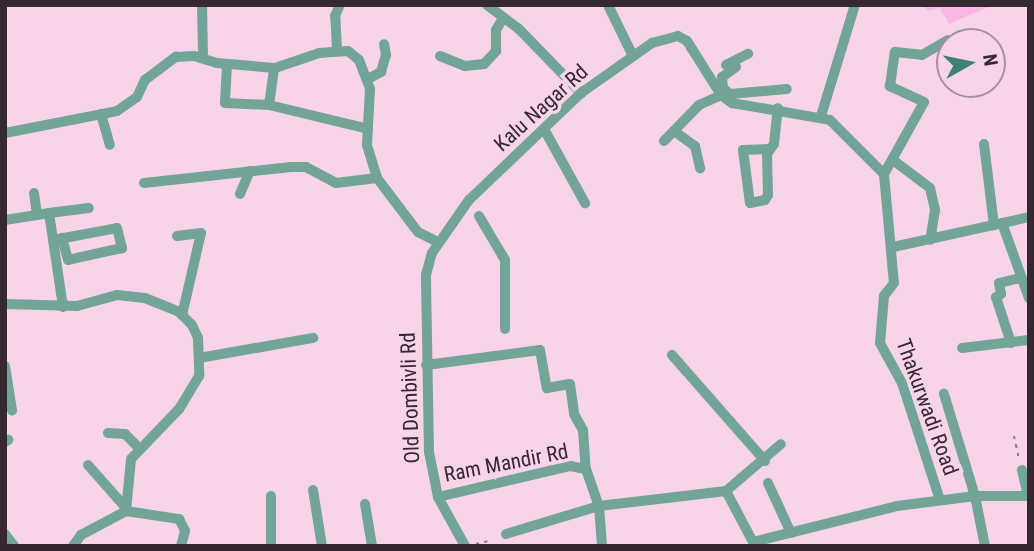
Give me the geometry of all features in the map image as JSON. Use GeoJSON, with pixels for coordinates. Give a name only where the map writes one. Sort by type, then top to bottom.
{"type":"FeatureCollection","features":[{"type":"Feature","properties":{"kind":"street"},"geometry":{"type":"LineString","coordinates":[[202,5],[203,58]]}},
{"type":"Feature","properties":{"kind":"street"},"geometry":{"type":"LineString","coordinates":[[337,49],[335,16],[340,5]]}},
{"type":"Feature","properties":{"kind":"street"},"geometry":{"type":"LineString","coordinates":[[487,5],[582,93]]}},
{"type":"Feature","properties":{"kind":"street"},"geometry":{"type":"LineString","coordinates":[[608,5],[633,56]]}},
{"type":"Feature","properties":{"kind":"street"},"geometry":{"type":"LineString","coordinates":[[821,116],[855,5]]}},
{"type":"Feature","properties":{"kind":"street"},"geometry":{"type":"LineString","coordinates":[[440,56],[465,66],[484,64],[496,51],[496,30],[503,18]]}},
{"type":"Feature","properties":{"kind":"street","name":"Kalu Nagar Rd"},"geometry":{"type":"LineString","coordinates":[[438,242],[467,203],[582,93],[660,40],[683,38],[721,95]]}},
{"type":"Feature","properties":{"kind":"street"},"geometry":{"type":"LineString","coordinates":[[368,79],[381,72],[386,55],[384,44]]}},
{"type":"Feature","properties":{"kind":"street"},"geometry":{"type":"LineString","coordinates":[[884,174],[924,102],[890,86],[895,52],[922,55],[936,47]]}},
{"type":"Feature","properties":{"kind":"street"},"geometry":{"type":"LineString","coordinates":[[5,133],[100,114],[129,105],[145,80],[168,60],[203,58],[227,64],[274,68],[337,49],[353,54],[368,79],[368,155],[377,178],[418,232],[438,242]]}},
{"type":"Feature","properties":{"kind":"street"},"geometry":{"type":"LineString","coordinates":[[710,80],[730,62],[748,54]]}},
{"type":"Feature","properties":{"kind":"street"},"geometry":{"type":"LineString","coordinates":[[227,64],[225,103],[269,105],[368,129]]}},
{"type":"Feature","properties":{"kind":"street"},"geometry":{"type":"LineString","coordinates":[[736,67],[722,77],[725,92],[787,89]]}},
{"type":"Feature","properties":{"kind":"street"},"geometry":{"type":"LineString","coordinates":[[269,105],[274,68]]}},
{"type":"Feature","properties":{"kind":"street"},"geometry":{"type":"LineString","coordinates":[[756,90],[756,104]]}},
{"type":"Feature","properties":{"kind":"street"},"geometry":{"type":"LineString","coordinates":[[664,141],[699,105],[721,95],[732,103],[756,104],[821,116],[856,142],[884,174],[893,247],[1029,217]]}},
{"type":"Feature","properties":{"kind":"street"},"geometry":{"type":"LineString","coordinates":[[770,149],[743,150],[750,203],[767,199],[770,149],[778,108]]}},
{"type":"Feature","properties":{"kind":"street"},"geometry":{"type":"LineString","coordinates":[[100,114],[110,145]]}},
{"type":"Feature","properties":{"kind":"street"},"geometry":{"type":"LineString","coordinates":[[544,129],[585,203]]}},
{"type":"Feature","properties":{"kind":"street"},"geometry":{"type":"LineString","coordinates":[[674,131],[695,146],[700,168]]}},
{"type":"Feature","properties":{"kind":"street"},"geometry":{"type":"LineString","coordinates":[[984,144],[998,224],[1028,295]]}},
{"type":"Feature","properties":{"kind":"street"},"geometry":{"type":"LineString","coordinates":[[893,160],[930,188],[935,210],[930,240]]}},
{"type":"Feature","properties":{"kind":"street"},"geometry":{"type":"LineString","coordinates":[[144,183],[250,170],[306,167],[336,183],[377,178]]}},
{"type":"Feature","properties":{"kind":"street"},"geometry":{"type":"LineString","coordinates":[[240,194],[250,170]]}},
{"type":"Feature","properties":{"kind":"street"},"geometry":{"type":"LineString","coordinates":[[34,193],[37,215]]}},
{"type":"Feature","properties":{"kind":"street"},"geometry":{"type":"LineString","coordinates":[[467,203],[479,216],[506,260],[505,329]]}},
{"type":"Feature","properties":{"kind":"street"},"geometry":{"type":"LineString","coordinates":[[5,220],[89,208]]}},
{"type":"Feature","properties":{"kind":"street"},"geometry":{"type":"LineString","coordinates":[[49,213],[58,239],[68,260],[122,248],[117,228],[58,239]]}},
{"type":"Feature","properties":{"kind":"street"},"geometry":{"type":"LineString","coordinates":[[177,236],[201,233],[182,315]]}},
{"type":"Feature","properties":{"kind":"street"},"geometry":{"type":"LineString","coordinates":[[58,239],[63,307]]}},
{"type":"Feature","properties":{"kind":"street","name":"Old Dombivli Rd"},"geometry":{"type":"LineString","coordinates":[[438,242],[426,275],[429,452],[438,497],[465,546]]}},
{"type":"Feature","properties":{"kind":"street","name":"Thakurwadi Road"},"geometry":{"type":"LineString","coordinates":[[893,247],[894,283],[884,296],[880,343],[902,383],[940,500]]}},
{"type":"Feature","properties":{"kind":"street"},"geometry":{"type":"LineString","coordinates":[[1011,343],[996,297],[1001,294],[999,284],[1017,279]]}},
{"type":"Feature","properties":{"kind":"street"},"geometry":{"type":"LineString","coordinates":[[5,304],[63,307],[117,295],[145,298],[182,315],[198,338],[199,376],[179,409],[131,459],[126,510]]}},
{"type":"Feature","properties":{"kind":"street"},"geometry":{"type":"LineString","coordinates":[[199,358],[313,338]]}},
{"type":"Feature","properties":{"kind":"street"},"geometry":{"type":"LineString","coordinates":[[962,348],[1029,340]]}},
{"type":"Feature","properties":{"kind":"street"},"geometry":{"type":"LineString","coordinates":[[426,365],[540,350],[547,388],[570,384],[583,430],[586,469]]}},
{"type":"Feature","properties":{"kind":"street"},"geometry":{"type":"LineString","coordinates":[[672,355],[765,461]]}},
{"type":"Feature","properties":{"kind":"street"},"geometry":{"type":"LineString","coordinates":[[5,366],[12,411]]}},
{"type":"Feature","properties":{"kind":"street"},"geometry":{"type":"LineString","coordinates":[[944,394],[975,496],[985,546]]}},
{"type":"Feature","properties":{"kind":"street"},"geometry":{"type":"LineString","coordinates":[[108,433],[125,434],[140,449]]}},
{"type":"Feature","properties":{"kind":"street"},"geometry":{"type":"LineString","coordinates":[[506,534],[599,506],[726,491],[765,461],[781,444]]}},
{"type":"Feature","properties":{"kind":"street"},"geometry":{"type":"LineString","coordinates":[[88,465],[126,510]]}},
{"type":"Feature","properties":{"kind":"street","name":"Ram Mandir Rd"},"geometry":{"type":"LineString","coordinates":[[438,497],[570,466],[586,469],[599,506],[602,546]]}},
{"type":"Feature","properties":{"kind":"street"},"geometry":{"type":"LineString","coordinates":[[726,491],[753,542],[897,506],[975,496],[1029,496],[1022,470]]}},
{"type":"Feature","properties":{"kind":"street"},"geometry":{"type":"LineString","coordinates":[[768,482],[791,533]]}},
{"type":"Feature","properties":{"kind":"street"},"geometry":{"type":"LineString","coordinates":[[313,490],[322,546]]}},
{"type":"Feature","properties":{"kind":"street"},"geometry":{"type":"LineString","coordinates":[[271,496],[271,546]]}},
{"type":"Feature","properties":{"kind":"street"},"geometry":{"type":"LineString","coordinates":[[365,505],[372,546]]}},
{"type":"Feature","properties":{"kind":"street"},"geometry":{"type":"LineString","coordinates":[[73,546],[81,535],[126,510],[179,519],[186,531],[181,546]]}},
{"type":"Feature","properties":{"kind":"street"},"geometry":{"type":"LineString","coordinates":[[5,534],[14,546]]}},
{"type":"Feature","properties":{"kind":"path"},"geometry":{"type":"LineString","coordinates":[[1014,436],[1022,470]]}},
{"type":"Feature","properties":{"kind":"path"},"geometry":{"type":"LineString","coordinates":[[471,546],[488,541]]}},
{"type":"Feature","properties":{"kind":"shaded area"},"geometry":{"type":"Polygon","coordinates":[[[924,5],[986,5],[986,8],[949,24],[940,8],[927,11],[924,5]]]}}]}
